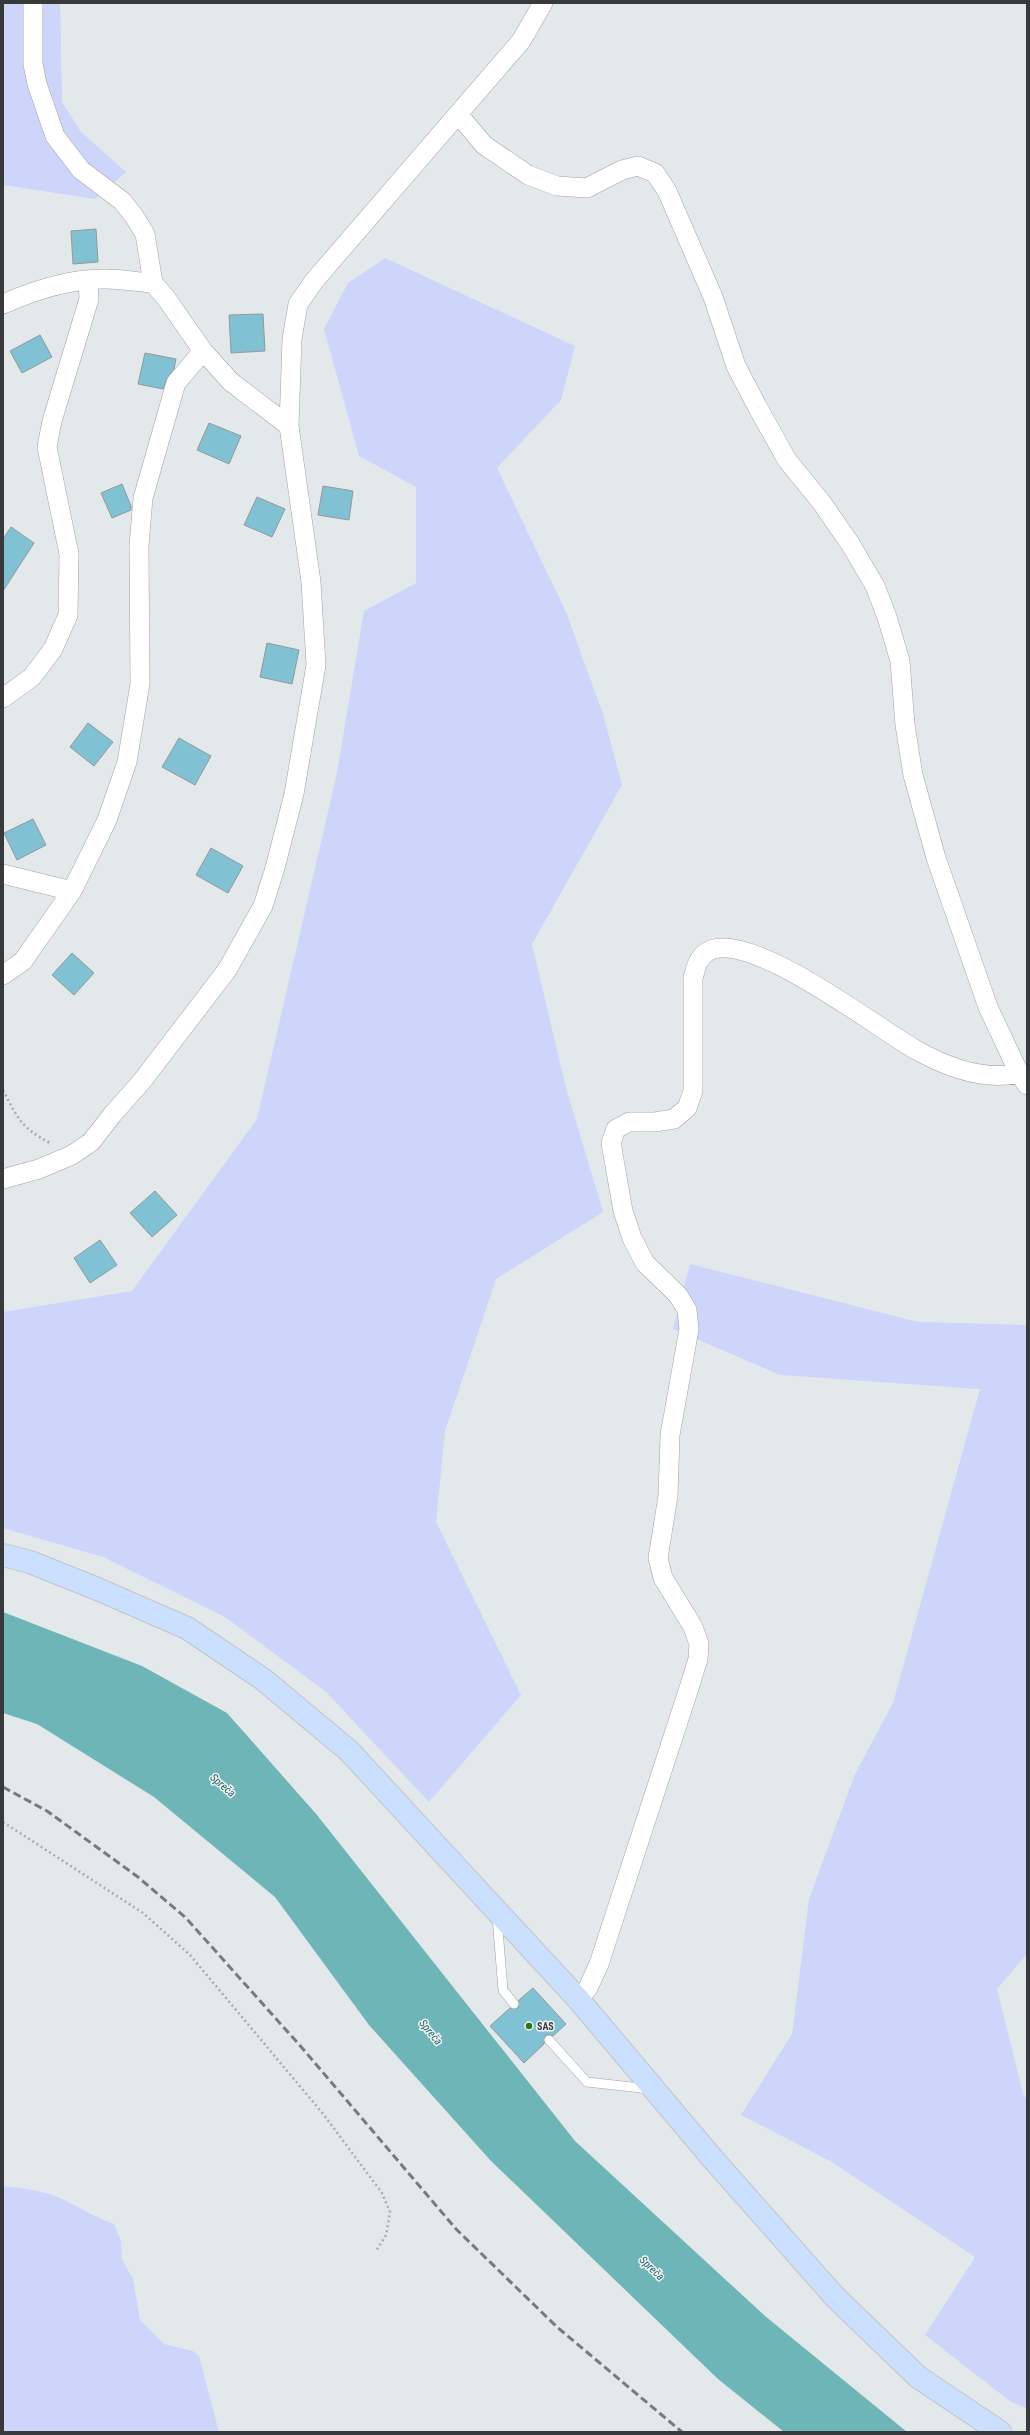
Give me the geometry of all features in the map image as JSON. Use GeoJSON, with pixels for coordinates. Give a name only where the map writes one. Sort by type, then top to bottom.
{"type":"FeatureCollection","features":[{"type":"Feature","properties":{"kind":"main road"},"geometry":{"type":"LineString","coordinates":[[3,1555],[30,1562],[95,1588],[187,1628],[264,1680],[349,1751],[578,1999],[835,2296],[918,2377],[1000,2432]]}},
{"type":"Feature","properties":{"kind":"street"},"geometry":{"type":"LineString","coordinates":[[34,3],[33,64],[37,84],[55,136],[81,170],[122,201],[134,216],[145,234],[152,283],[166,298],[203,351],[231,382],[289,426]]}},
{"type":"Feature","properties":{"kind":"street"},"geometry":{"type":"LineString","coordinates":[[3,1179],[39,1170],[72,1154],[91,1142],[112,1114],[142,1081],[227,970],[263,906],[276,868],[297,779],[316,665],[312,582],[289,426],[292,339],[298,304],[314,281],[521,41],[543,3]]}},
{"type":"Feature","properties":{"kind":"street"},"geometry":{"type":"LineString","coordinates":[[458,114],[484,145],[528,175],[557,186],[586,188],[622,170],[638,166],[655,173],[667,191],[713,297],[736,366],[787,460],[822,503],[851,545],[874,586],[887,616],[900,661],[905,725],[914,775],[936,858],[988,1006],[1023,1079]]}},
{"type":"Feature","properties":{"kind":"street"},"geometry":{"type":"LineString","coordinates":[[3,304],[60,284],[88,280],[106,279],[152,283]]}},
{"type":"Feature","properties":{"kind":"street"},"geometry":{"type":"LineString","coordinates":[[3,698],[32,676],[53,649],[68,615],[69,554],[47,447],[52,421],[89,299],[88,280]]}},
{"type":"Feature","properties":{"kind":"street"},"geometry":{"type":"LineString","coordinates":[[3,975],[23,961],[72,890],[107,820],[127,762],[140,684],[139,546],[143,498],[176,382],[203,351]]}},
{"type":"Feature","properties":{"kind":"street"},"geometry":{"type":"LineString","coordinates":[[3,874],[72,890]]}},
{"type":"Feature","properties":{"kind":"street"},"geometry":{"type":"LineString","coordinates":[[578,1999],[588,1988],[599,1964],[690,1685],[698,1659],[699,1644],[693,1627],[664,1578],[658,1558],[668,1496],[670,1435],[689,1329],[686,1310],[678,1295],[644,1263],[632,1238],[623,1211],[611,1143],[616,1129],[629,1122],[655,1122],[674,1119],[687,1108],[693,1091],[693,978],[698,961],[706,952],[720,948],[731,948],[783,967],[817,986],[918,1051],[954,1067],[984,1075],[1023,1079]]}},
{"type":"Feature","properties":{"kind":"lane"},"geometry":{"type":"LineString","coordinates":[[496,1911],[503,1990],[514,2004]]}},
{"type":"Feature","properties":{"kind":"lane"},"geometry":{"type":"LineString","coordinates":[[549,2040],[587,2082],[655,2089]]}},
{"type":"Feature","properties":{"kind":"path"},"geometry":{"type":"LineString","coordinates":[[3,1090],[18,1121],[39,1138],[72,1154]]}},
{"type":"Feature","properties":{"kind":"path"},"geometry":{"type":"LineString","coordinates":[[3,1822],[143,1913],[190,1955],[324,2115],[382,2193],[390,2212],[386,2235],[376,2251]]}},
{"type":"Feature","properties":{"kind":"shaded area"},"geometry":{"type":"Polygon","coordinates":[[[3,3],[60,3],[62,102],[81,132],[126,172],[95,199],[3,185],[3,3]]]}},
{"type":"Feature","properties":{"kind":"shaded area"},"geometry":{"type":"Polygon","coordinates":[[[385,258],[575,346],[561,400],[497,468],[566,612],[603,714],[622,785],[532,944],[566,1088],[603,1212],[496,1279],[445,1431],[436,1522],[521,1695],[429,1802],[326,1692],[225,1617],[103,1557],[3,1528],[3,1312],[132,1291],[257,1119],[337,773],[364,611],[416,583],[416,487],[359,456],[324,329],[348,283],[385,258]]]}},
{"type":"Feature","properties":{"kind":"shaded area"},"geometry":{"type":"Polygon","coordinates":[[[690,1264],[918,1322],[1027,1325],[1027,1954],[997,1989],[1023,2094],[1027,2100],[1027,2408],[1011,2402],[925,2335],[975,2257],[830,2161],[741,2115],[792,2034],[809,1899],[855,1774],[893,1703],[980,1389],[780,1375],[673,1329],[690,1264]]]}},
{"type":"Feature","properties":{"kind":"shaded area"},"geometry":{"type":"Polygon","coordinates":[[[3,2186],[23,2188],[55,2196],[114,2224],[121,2241],[122,2259],[133,2279],[140,2320],[164,2344],[193,2351],[199,2356],[219,2432],[3,2432],[3,2186]]]}},
{"type":"Feature","properties":{"kind":"water","name":"Spreča"},"geometry":{"type":"Polygon","coordinates":[[[3,1612],[142,1666],[227,1713],[317,1815],[575,2141],[765,2316],[907,2432],[784,2432],[718,2379],[491,2161],[369,2025],[275,1897],[154,1797],[37,1724],[3,1713],[3,1612]]]}},
{"type":"Feature","properties":{"kind":"building"},"geometry":{"type":"Polygon","coordinates":[[[96,229],[98,262],[73,264],[71,231],[96,229]]]}},
{"type":"Feature","properties":{"kind":"building"},"geometry":{"type":"Polygon","coordinates":[[[263,314],[265,351],[231,353],[229,315],[263,314]]]}},
{"type":"Feature","properties":{"kind":"building"},"geometry":{"type":"Polygon","coordinates":[[[40,335],[52,357],[22,373],[10,351],[40,335]]]}},
{"type":"Feature","properties":{"kind":"building"},"geometry":{"type":"Polygon","coordinates":[[[145,353],[176,359],[174,369],[166,380],[163,389],[138,384],[145,353]]]}},
{"type":"Feature","properties":{"kind":"building"},"geometry":{"type":"Polygon","coordinates":[[[209,423],[241,436],[229,464],[197,450],[209,423]]]}},
{"type":"Feature","properties":{"kind":"building"},"geometry":{"type":"Polygon","coordinates":[[[122,484],[131,506],[131,510],[112,518],[101,493],[122,484]]]}},
{"type":"Feature","properties":{"kind":"building"},"geometry":{"type":"Polygon","coordinates":[[[323,486],[353,491],[349,520],[318,515],[323,486]]]}},
{"type":"Feature","properties":{"kind":"building"},"geometry":{"type":"Polygon","coordinates":[[[257,497],[285,509],[272,537],[244,525],[257,497]]]}},
{"type":"Feature","properties":{"kind":"building"},"geometry":{"type":"Polygon","coordinates":[[[11,527],[34,543],[3,591],[3,539],[11,527]]]}},
{"type":"Feature","properties":{"kind":"building"},"geometry":{"type":"Polygon","coordinates":[[[267,643],[299,650],[292,684],[260,677],[267,643]]]}},
{"type":"Feature","properties":{"kind":"building"},"geometry":{"type":"Polygon","coordinates":[[[88,723],[113,742],[94,766],[70,747],[88,723]]]}},
{"type":"Feature","properties":{"kind":"building"},"geometry":{"type":"Polygon","coordinates":[[[179,738],[211,756],[195,785],[162,767],[179,738]]]}},
{"type":"Feature","properties":{"kind":"building"},"geometry":{"type":"Polygon","coordinates":[[[33,819],[46,845],[17,860],[4,833],[33,819]]]}},
{"type":"Feature","properties":{"kind":"building"},"geometry":{"type":"Polygon","coordinates":[[[211,848],[243,866],[228,893],[196,875],[211,848]]]}},
{"type":"Feature","properties":{"kind":"building"},"geometry":{"type":"Polygon","coordinates":[[[72,953],[94,973],[74,995],[52,975],[72,953]]]}},
{"type":"Feature","properties":{"kind":"building"},"geometry":{"type":"Polygon","coordinates":[[[155,1191],[177,1215],[152,1237],[130,1213],[155,1191]]]}},
{"type":"Feature","properties":{"kind":"building"},"geometry":{"type":"Polygon","coordinates":[[[100,1240],[117,1265],[90,1283],[74,1258],[100,1240]]]}},
{"type":"Feature","properties":{"kind":"building"},"geometry":{"type":"Polygon","coordinates":[[[533,1988],[566,2024],[553,2036],[548,2034],[545,2036],[544,2044],[524,2063],[490,2026],[510,2008],[518,2008],[519,2000],[533,1988]]]}},
{"type":"Feature","properties":{"kind":"railway"},"geometry":{"type":"LineString","coordinates":[[3,1787],[47,1811],[138,1877],[186,1918],[303,2049],[456,2229],[557,2327],[682,2432]]}},
{"type":"Feature","properties":{"kind":"place","name":"SAS"},"geometry":{"type":"Point","coordinates":[529,2026]}}]}
